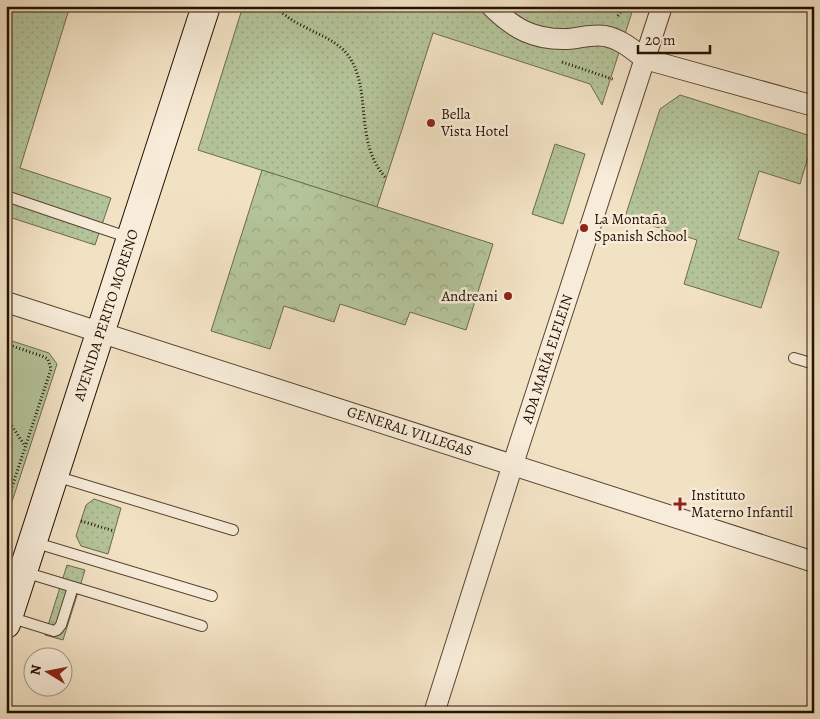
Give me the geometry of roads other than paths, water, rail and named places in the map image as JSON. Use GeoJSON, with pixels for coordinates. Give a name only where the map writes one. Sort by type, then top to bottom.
{"type":"FeatureCollection","features":[{"type":"Feature","properties":{"kind":"main road","name":"AVENIDA PERITO MORENO"},"geometry":{"type":"LineString","coordinates":[[8,620],[206,6]]}},
{"type":"Feature","properties":{"kind":"street"},"geometry":{"type":"LineString","coordinates":[[491,6],[516,28],[530,34],[568,39],[595,35],[606,36],[630,47],[645,59],[814,106]]}},
{"type":"Feature","properties":{"kind":"street","name":"ADA MARÍA ELFLEIN"},"geometry":{"type":"LineString","coordinates":[[434,713],[662,6]]}},
{"type":"Feature","properties":{"kind":"street","name":"GENERAL VILLEGAS"},"geometry":{"type":"LineString","coordinates":[[6,302],[814,562]]}},
{"type":"Feature","properties":{"kind":"lane"},"geometry":{"type":"LineString","coordinates":[[6,196],[131,238]]}},
{"type":"Feature","properties":{"kind":"lane"},"geometry":{"type":"LineString","coordinates":[[794,358],[814,364]]}},
{"type":"Feature","properties":{"kind":"lane"},"geometry":{"type":"LineString","coordinates":[[54,476],[233,530]]}},
{"type":"Feature","properties":{"kind":"lane"},"geometry":{"type":"LineString","coordinates":[[33,542],[212,596]]}},
{"type":"Feature","properties":{"kind":"lane"},"geometry":{"type":"LineString","coordinates":[[23,572],[202,626]]}},
{"type":"Feature","properties":{"kind":"lane"},"geometry":{"type":"LineString","coordinates":[[8,620],[54,631],[57,630],[61,625],[73,587]]}},
{"type":"Feature","properties":{"kind":"place","name":"Bella Vista Hotel"},"geometry":{"type":"Point","coordinates":[431,123]}},
{"type":"Feature","properties":{"kind":"place","name":"La Montaña Spanish School"},"geometry":{"type":"Point","coordinates":[584,228]}},
{"type":"Feature","properties":{"kind":"place","name":"Andreani"},"geometry":{"type":"Point","coordinates":[508,296]}},
{"type":"Feature","properties":{"kind":"place","name":"Instituto Materno Infantil"},"geometry":{"type":"Point","coordinates":[680,504]}}]}
